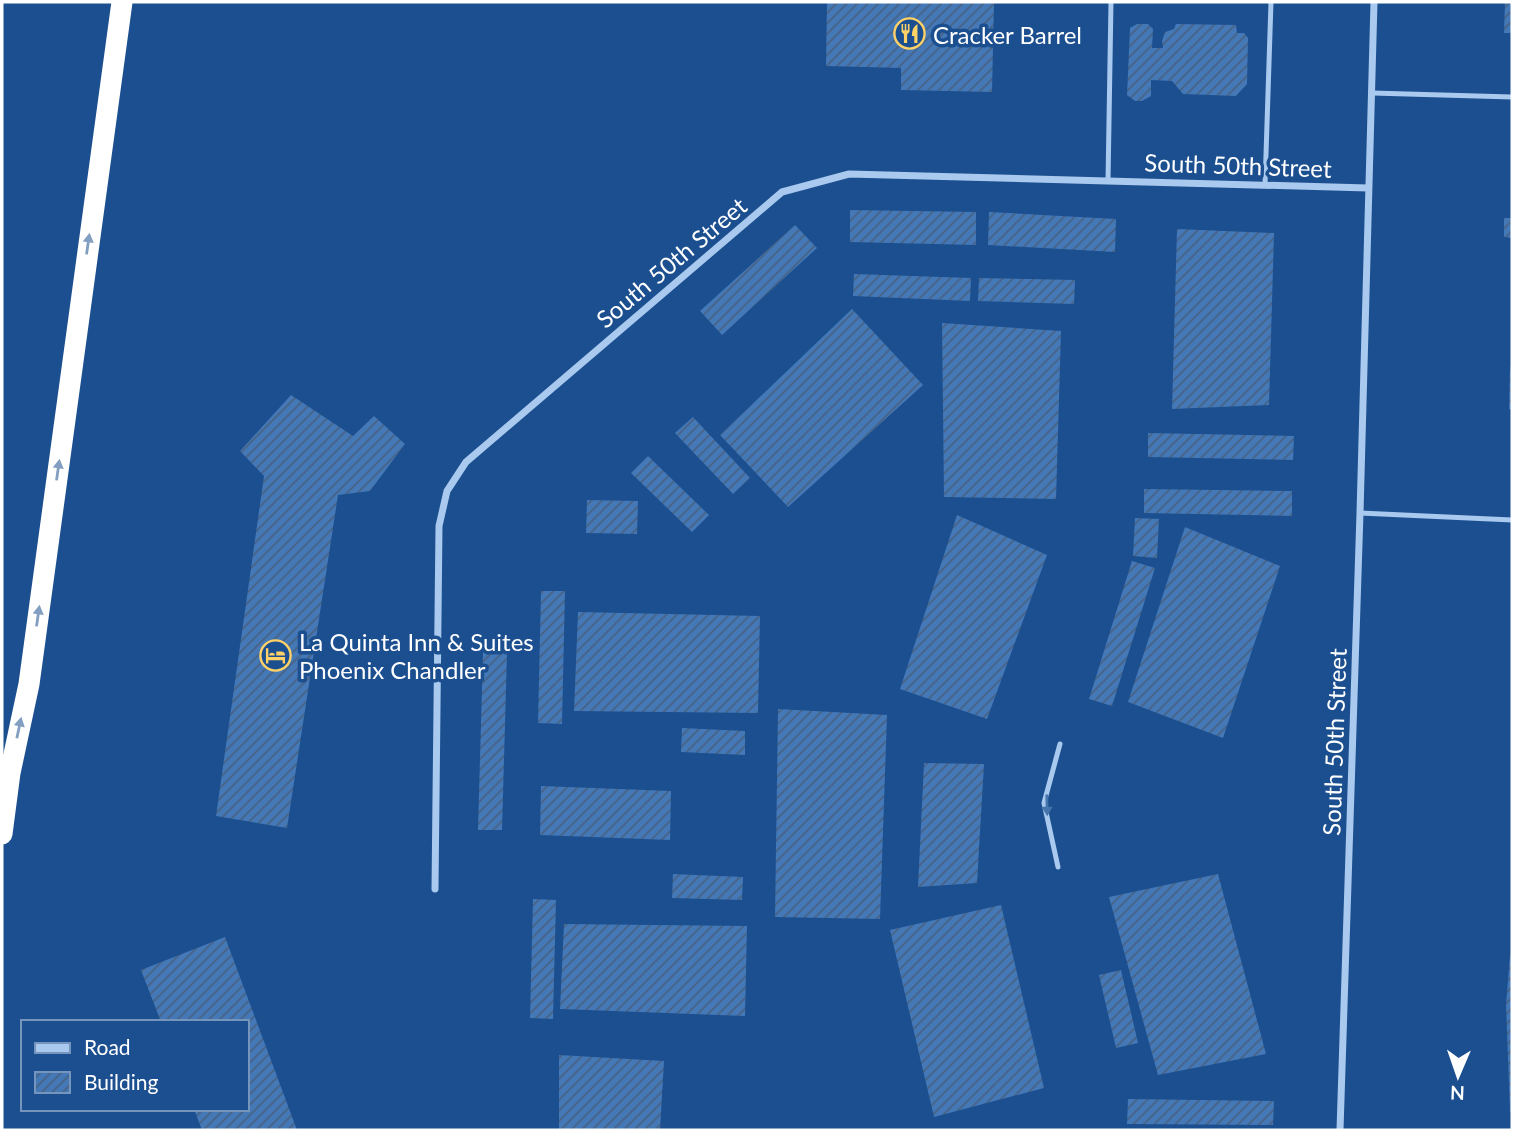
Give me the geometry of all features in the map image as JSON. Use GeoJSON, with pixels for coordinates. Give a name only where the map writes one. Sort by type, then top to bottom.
{"type":"FeatureCollection","features":[{"type":"Feature","properties":{"kind":"highway"},"geometry":{"type":"LineString","coordinates":[[2,834],[10,772],[29,684],[122,2]]}},
{"type":"Feature","properties":{"kind":"street","name":"South 50th Street"},"geometry":{"type":"LineString","coordinates":[[1340,1130],[1374,2]]}},
{"type":"Feature","properties":{"kind":"street","name":"South 50th Street"},"geometry":{"type":"LineString","coordinates":[[435,889],[439,526],[447,491],[466,462],[782,192],[849,174],[1368,188]]}},
{"type":"Feature","properties":{"kind":"lane"},"geometry":{"type":"LineString","coordinates":[[1108,181],[1111,2]]}},
{"type":"Feature","properties":{"kind":"lane"},"geometry":{"type":"LineString","coordinates":[[1265,185],[1271,2]]}},
{"type":"Feature","properties":{"kind":"lane"},"geometry":{"type":"LineString","coordinates":[[1372,93],[1512,97]]}},
{"type":"Feature","properties":{"kind":"lane"},"geometry":{"type":"LineString","coordinates":[[1360,513],[1512,520]]}},
{"type":"Feature","properties":{"kind":"lane"},"geometry":{"type":"LineString","coordinates":[[1058,867],[1044,803],[1060,744]]}},
{"type":"Feature","properties":{"kind":"building","name":"Cracker Barrel"},"geometry":{"type":"Polygon","coordinates":[[[827,2],[994,2],[992,92],[901,90],[901,68],[826,66],[827,2]]]}},
{"type":"Feature","properties":{"kind":"building"},"geometry":{"type":"Polygon","coordinates":[[[1505,2],[1512,2],[1512,33],[1504,33],[1505,2]]]}},
{"type":"Feature","properties":{"kind":"building"},"geometry":{"type":"Polygon","coordinates":[[[1137,24],[1148,24],[1153,29],[1152,48],[1163,48],[1165,32],[1174,29],[1176,24],[1236,25],[1237,33],[1244,33],[1248,38],[1247,84],[1236,96],[1183,94],[1172,81],[1151,80],[1151,96],[1135,101],[1127,95],[1130,28],[1137,24]]]}},
{"type":"Feature","properties":{"kind":"building"},"geometry":{"type":"Polygon","coordinates":[[[850,210],[976,212],[976,245],[850,242],[850,210]]]}},
{"type":"Feature","properties":{"kind":"building"},"geometry":{"type":"Polygon","coordinates":[[[989,212],[1116,219],[1115,252],[988,245],[989,212]]]}},
{"type":"Feature","properties":{"kind":"building"},"geometry":{"type":"Polygon","coordinates":[[[1504,218],[1512,218],[1512,238],[1504,237],[1504,218]]]}},
{"type":"Feature","properties":{"kind":"building"},"geometry":{"type":"Polygon","coordinates":[[[795,225],[817,248],[722,335],[700,311],[795,225]]]}},
{"type":"Feature","properties":{"kind":"building"},"geometry":{"type":"Polygon","coordinates":[[[1177,229],[1274,233],[1269,405],[1172,409],[1177,229]]]}},
{"type":"Feature","properties":{"kind":"building"},"geometry":{"type":"Polygon","coordinates":[[[854,274],[971,278],[970,301],[853,296],[854,274]]]}},
{"type":"Feature","properties":{"kind":"building"},"geometry":{"type":"Polygon","coordinates":[[[979,278],[1075,280],[1074,304],[978,301],[979,278]]]}},
{"type":"Feature","properties":{"kind":"building"},"geometry":{"type":"Polygon","coordinates":[[[852,309],[923,385],[788,507],[720,435],[852,309]]]}},
{"type":"Feature","properties":{"kind":"building"},"geometry":{"type":"Polygon","coordinates":[[[942,323],[1061,331],[1056,499],[944,497],[942,323]]]}},
{"type":"Feature","properties":{"kind":"building"},"geometry":{"type":"Polygon","coordinates":[[[1512,367],[1512,410],[1509,409],[1512,367]]]}},
{"type":"Feature","properties":{"kind":"building","name":"La Quinta Inn & Suites Phoenix Chandler"},"geometry":{"type":"Polygon","coordinates":[[[291,395],[353,436],[374,416],[405,444],[370,491],[338,495],[287,828],[216,816],[264,476],[240,451],[291,395]]]}},
{"type":"Feature","properties":{"kind":"building"},"geometry":{"type":"Polygon","coordinates":[[[693,417],[750,478],[733,494],[675,433],[693,417]]]}},
{"type":"Feature","properties":{"kind":"building"},"geometry":{"type":"Polygon","coordinates":[[[1148,433],[1294,436],[1293,460],[1148,457],[1148,433]]]}},
{"type":"Feature","properties":{"kind":"building"},"geometry":{"type":"Polygon","coordinates":[[[648,456],[709,515],[692,532],[631,473],[648,456]]]}},
{"type":"Feature","properties":{"kind":"building"},"geometry":{"type":"Polygon","coordinates":[[[1144,489],[1292,491],[1292,516],[1144,513],[1144,489]]]}},
{"type":"Feature","properties":{"kind":"building"},"geometry":{"type":"Polygon","coordinates":[[[587,500],[638,501],[637,534],[586,533],[587,500]]]}},
{"type":"Feature","properties":{"kind":"building"},"geometry":{"type":"Polygon","coordinates":[[[957,515],[1047,555],[987,719],[900,689],[957,515]]]}},
{"type":"Feature","properties":{"kind":"building"},"geometry":{"type":"Polygon","coordinates":[[[1135,518],[1159,519],[1157,558],[1133,556],[1135,518]]]}},
{"type":"Feature","properties":{"kind":"building"},"geometry":{"type":"Polygon","coordinates":[[[1185,527],[1280,566],[1223,738],[1128,702],[1185,527]]]}},
{"type":"Feature","properties":{"kind":"building"},"geometry":{"type":"Polygon","coordinates":[[[1132,561],[1155,568],[1112,706],[1089,699],[1132,561]]]}},
{"type":"Feature","properties":{"kind":"building"},"geometry":{"type":"Polygon","coordinates":[[[541,591],[565,591],[562,724],[538,723],[541,591]]]}},
{"type":"Feature","properties":{"kind":"building"},"geometry":{"type":"Polygon","coordinates":[[[578,612],[760,616],[758,713],[574,711],[578,612]]]}},
{"type":"Feature","properties":{"kind":"building"},"geometry":{"type":"Polygon","coordinates":[[[483,652],[507,653],[502,830],[478,830],[483,652]]]}},
{"type":"Feature","properties":{"kind":"building"},"geometry":{"type":"Polygon","coordinates":[[[778,709],[887,715],[880,919],[775,917],[778,709]]]}},
{"type":"Feature","properties":{"kind":"building"},"geometry":{"type":"Polygon","coordinates":[[[682,728],[745,731],[745,755],[681,752],[682,728]]]}},
{"type":"Feature","properties":{"kind":"building"},"geometry":{"type":"Polygon","coordinates":[[[924,763],[984,764],[977,883],[918,887],[924,763]]]}},
{"type":"Feature","properties":{"kind":"building"},"geometry":{"type":"Polygon","coordinates":[[[541,786],[671,791],[670,840],[540,835],[541,786]]]}},
{"type":"Feature","properties":{"kind":"building"},"geometry":{"type":"Polygon","coordinates":[[[673,874],[743,877],[742,900],[672,898],[673,874]]]}},
{"type":"Feature","properties":{"kind":"building"},"geometry":{"type":"Polygon","coordinates":[[[1218,874],[1266,1054],[1158,1075],[1109,897],[1218,874]]]}},
{"type":"Feature","properties":{"kind":"building"},"geometry":{"type":"Polygon","coordinates":[[[533,899],[556,900],[553,1019],[530,1018],[533,899]]]}},
{"type":"Feature","properties":{"kind":"building"},"geometry":{"type":"Polygon","coordinates":[[[1001,905],[1044,1088],[934,1117],[890,930],[1001,905]]]}},
{"type":"Feature","properties":{"kind":"building"},"geometry":{"type":"Polygon","coordinates":[[[564,924],[747,926],[745,1016],[560,1009],[564,924]]]}},
{"type":"Feature","properties":{"kind":"building"},"geometry":{"type":"Polygon","coordinates":[[[225,937],[297,1130],[202,1130],[195,1111],[248,1111],[248,1020],[160,1020],[141,970],[225,937]]]}},
{"type":"Feature","properties":{"kind":"building"},"geometry":{"type":"Polygon","coordinates":[[[1510,955],[1512,956],[1512,1112],[1506,1005],[1510,955]]]}},
{"type":"Feature","properties":{"kind":"building"},"geometry":{"type":"Polygon","coordinates":[[[1121,970],[1138,1043],[1116,1048],[1099,975],[1121,970]]]}},
{"type":"Feature","properties":{"kind":"building"},"geometry":{"type":"Polygon","coordinates":[[[559,1055],[664,1061],[660,1130],[559,1130],[559,1055]]]}},
{"type":"Feature","properties":{"kind":"building"},"geometry":{"type":"Polygon","coordinates":[[[1128,1099],[1274,1101],[1273,1125],[1127,1124],[1128,1099]]]}},
{"type":"Feature","properties":{"kind":"place","name":"Cracker Barrel"},"geometry":{"type":"Point","coordinates":[910,34]}},
{"type":"Feature","properties":{"kind":"place","name":"La Quinta Inn & Suites Phoenix Chandler"},"geometry":{"type":"Point","coordinates":[276,655]}}]}
